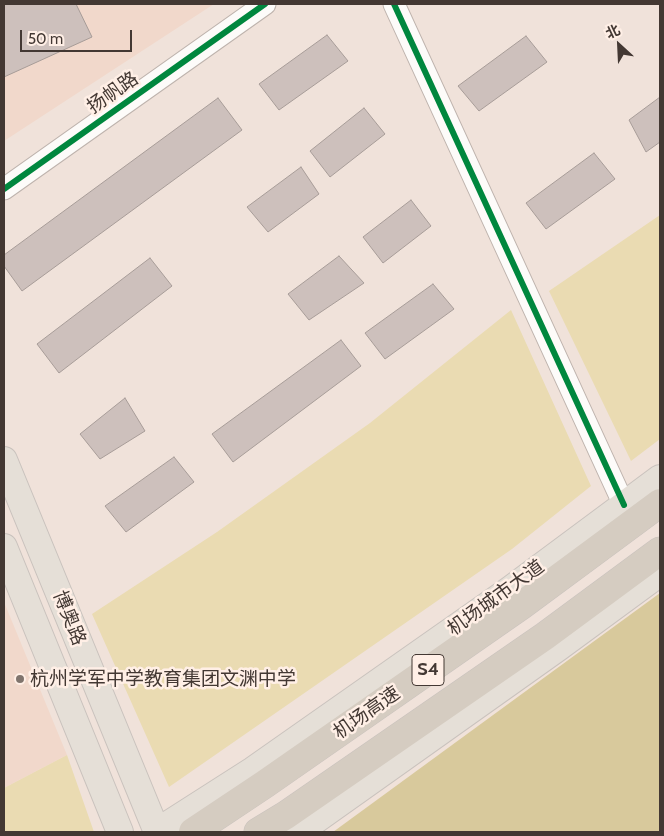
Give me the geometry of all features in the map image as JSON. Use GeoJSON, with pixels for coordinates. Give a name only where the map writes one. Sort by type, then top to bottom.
{"type":"FeatureCollection","features":[{"type":"Feature","properties":{"kind":"highway","name":"机场高速"},"geometry":{"type":"LineString","coordinates":[[193,832],[522,605],[660,503]]}},
{"type":"Feature","properties":{"kind":"highway","name":"机场高速"},"geometry":{"type":"LineString","coordinates":[[258,832],[286,815],[545,636],[660,551]]}},
{"type":"Feature","properties":{"kind":"main road","name":"博奥路"},"geometry":{"type":"LineString","coordinates":[[4,460],[157,832]]}},
{"type":"Feature","properties":{"kind":"main road","name":"机场城市大道"},"geometry":{"type":"LineString","coordinates":[[157,832],[253,770],[500,596],[660,478]]}},
{"type":"Feature","properties":{"kind":"main road","name":"博奥路"},"geometry":{"type":"LineString","coordinates":[[4,547],[120,832]]}},
{"type":"Feature","properties":{"kind":"main road"},"geometry":{"type":"LineString","coordinates":[[299,832],[550,654],[660,573]]}},
{"type":"Feature","properties":{"kind":"street","name":"扬帆路"},"geometry":{"type":"LineString","coordinates":[[4,188],[265,4]]}},
{"type":"Feature","properties":{"kind":"street"},"geometry":{"type":"LineString","coordinates":[[394,4],[624,505]]}},
{"type":"Feature","properties":{"kind":"shaded area"},"geometry":{"type":"Polygon","coordinates":[[[4,4],[214,4],[4,141],[4,4]]]}},
{"type":"Feature","properties":{"kind":"shaded area"},"geometry":{"type":"Polygon","coordinates":[[[660,215],[660,439],[631,461],[549,291],[660,215]]]}},
{"type":"Feature","properties":{"kind":"shaded area"},"geometry":{"type":"Polygon","coordinates":[[[511,310],[591,486],[512,549],[169,787],[92,614],[217,532],[370,423],[511,310]]]}},
{"type":"Feature","properties":{"kind":"shaded area"},"geometry":{"type":"Polygon","coordinates":[[[660,593],[660,832],[333,832],[660,593]]]}},
{"type":"Feature","properties":{"kind":"shaded area","name":"杭州学军中学教育集团文渊中学"},"geometry":{"type":"Polygon","coordinates":[[[4,602],[67,755],[4,788],[4,602]]]}},
{"type":"Feature","properties":{"kind":"shaded area"},"geometry":{"type":"Polygon","coordinates":[[[67,755],[94,832],[4,832],[4,788],[67,755]]]}},
{"type":"Feature","properties":{"kind":"building"},"geometry":{"type":"Polygon","coordinates":[[[4,4],[76,4],[92,37],[4,77],[4,4]]]}},
{"type":"Feature","properties":{"kind":"building"},"geometry":{"type":"Polygon","coordinates":[[[327,35],[348,61],[279,110],[259,84],[327,35]]]}},
{"type":"Feature","properties":{"kind":"building"},"geometry":{"type":"Polygon","coordinates":[[[526,36],[547,62],[479,111],[458,86],[526,36]]]}},
{"type":"Feature","properties":{"kind":"building"},"geometry":{"type":"Polygon","coordinates":[[[660,97],[660,142],[646,152],[629,120],[660,97]]]}},
{"type":"Feature","properties":{"kind":"building"},"geometry":{"type":"Polygon","coordinates":[[[218,98],[242,130],[22,291],[4,266],[4,255],[218,98]]]}},
{"type":"Feature","properties":{"kind":"building"},"geometry":{"type":"Polygon","coordinates":[[[364,108],[385,134],[330,177],[310,151],[364,108]]]}},
{"type":"Feature","properties":{"kind":"building"},"geometry":{"type":"Polygon","coordinates":[[[594,153],[615,179],[546,229],[526,203],[594,153]]]}},
{"type":"Feature","properties":{"kind":"building"},"geometry":{"type":"Polygon","coordinates":[[[301,167],[319,194],[268,232],[247,207],[301,167]]]}},
{"type":"Feature","properties":{"kind":"building"},"geometry":{"type":"Polygon","coordinates":[[[411,200],[431,226],[383,263],[363,237],[411,200]]]}},
{"type":"Feature","properties":{"kind":"building"},"geometry":{"type":"Polygon","coordinates":[[[339,256],[364,283],[309,320],[288,294],[339,256]]]}},
{"type":"Feature","properties":{"kind":"building"},"geometry":{"type":"Polygon","coordinates":[[[150,258],[172,286],[59,373],[37,344],[150,258]]]}},
{"type":"Feature","properties":{"kind":"building"},"geometry":{"type":"Polygon","coordinates":[[[433,284],[454,309],[385,359],[365,333],[433,284]]]}},
{"type":"Feature","properties":{"kind":"building"},"geometry":{"type":"Polygon","coordinates":[[[341,340],[361,366],[233,462],[212,434],[341,340]]]}},
{"type":"Feature","properties":{"kind":"building"},"geometry":{"type":"Polygon","coordinates":[[[125,398],[145,431],[100,459],[80,434],[125,398]]]}},
{"type":"Feature","properties":{"kind":"building"},"geometry":{"type":"Polygon","coordinates":[[[174,457],[194,482],[126,532],[105,506],[174,457]]]}},
{"type":"Feature","properties":{"kind":"cycle path"},"geometry":{"type":"LineString","coordinates":[[4,189],[265,4]]}},
{"type":"Feature","properties":{"kind":"cycle path"},"geometry":{"type":"LineString","coordinates":[[394,4],[624,505]]}},
{"type":"Feature","properties":{"kind":"place","name":"杭州学军中学教育集团文渊中学"},"geometry":{"type":"Point","coordinates":[20,679]}}]}
